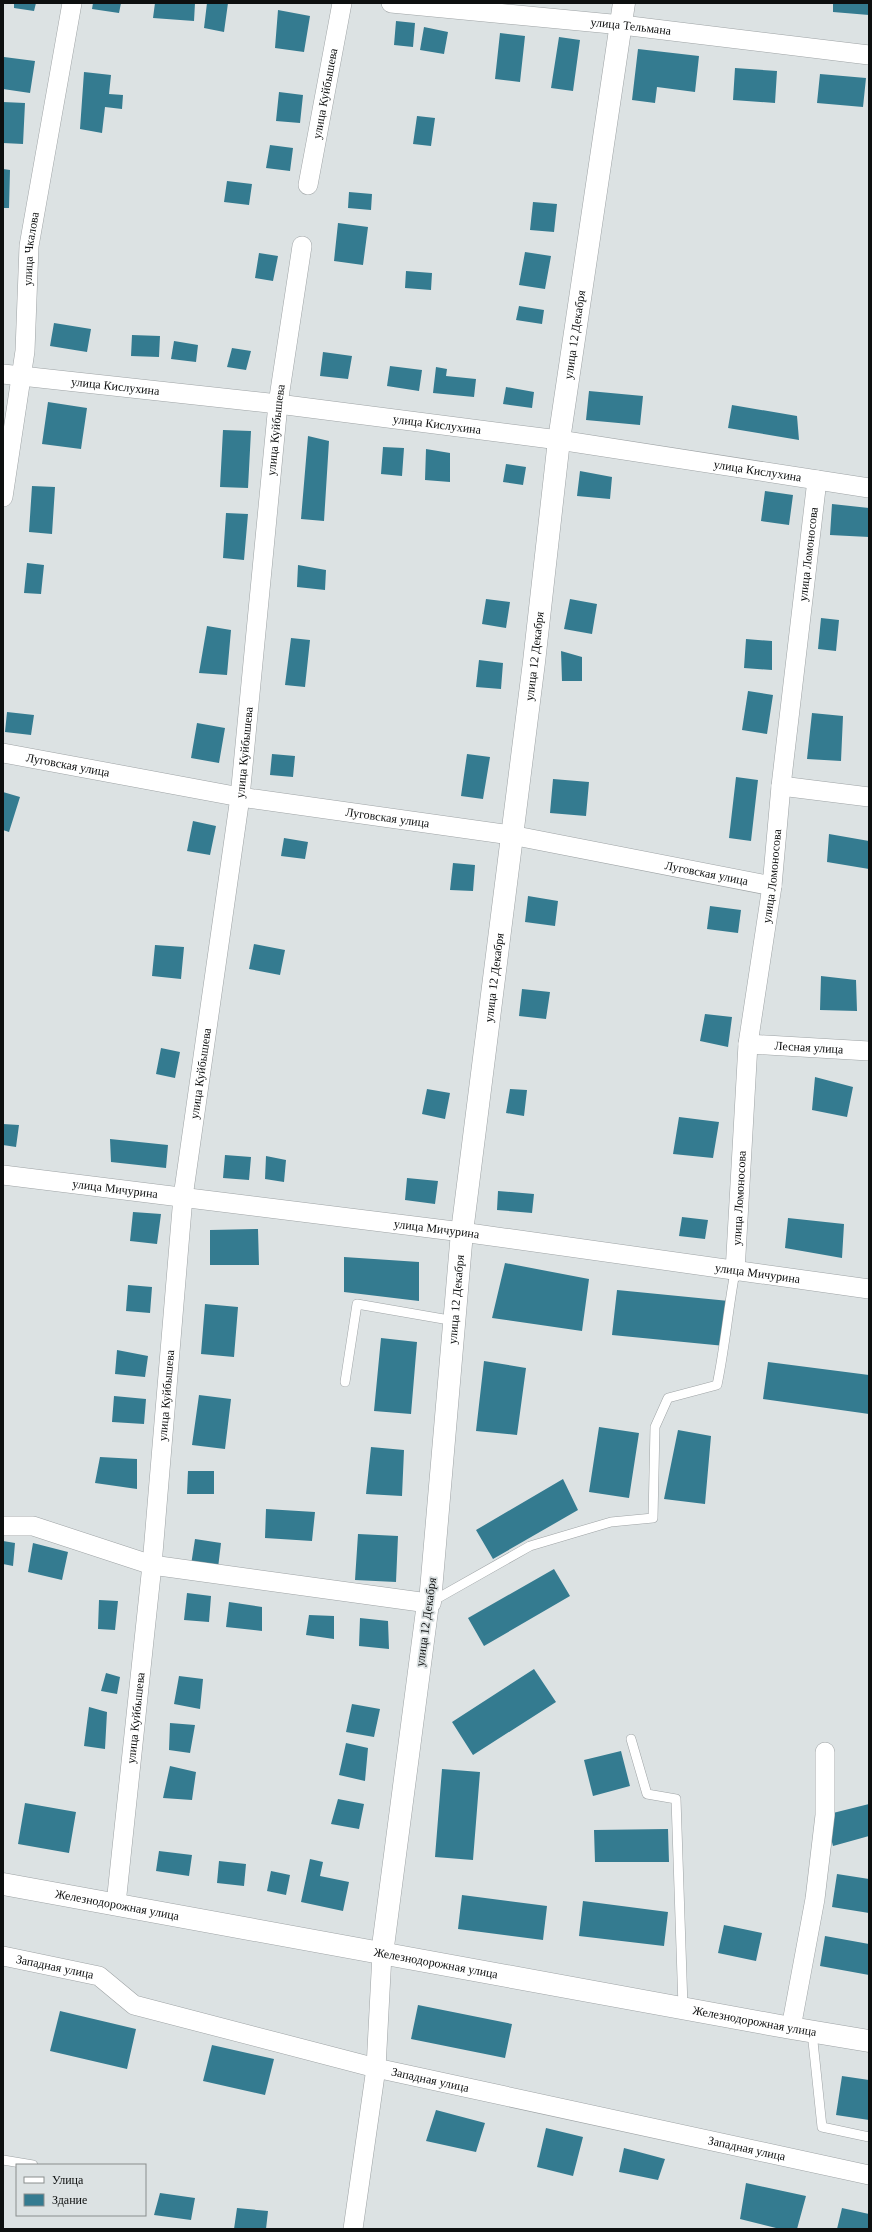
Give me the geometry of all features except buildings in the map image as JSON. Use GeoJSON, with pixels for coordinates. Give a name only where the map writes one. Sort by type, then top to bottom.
{"type":"FeatureCollection","features":[{"type":"Feature","properties":{"kind":"street","name":"улица Чкалова"},"geometry":{"type":"LineString","coordinates":[[3,497],[12,376],[25,351],[29,246],[72,3]]}},
{"type":"Feature","properties":{"kind":"street","name":"улица Куйбышева"},"geometry":{"type":"LineString","coordinates":[[308,185],[342,3]]}},
{"type":"Feature","properties":{"kind":"street","name":"улица Тельмана"},"geometry":{"type":"LineString","coordinates":[[391,3],[622,25],[869,55]]}},
{"type":"Feature","properties":{"kind":"street","name":"улица 12 Декабря"},"geometry":{"type":"LineString","coordinates":[[382,1954],[429,1603],[462,1232],[534,662],[559,440],[622,25],[624,3]]}},
{"type":"Feature","properties":{"kind":"street","name":"улица Куйбышева"},"geometry":{"type":"LineString","coordinates":[[116,1904],[152,1565],[183,1197],[240,797],[278,404],[302,246]]}},
{"type":"Feature","properties":{"kind":"street","name":"улица Кислухина"},"geometry":{"type":"LineString","coordinates":[[12,376],[278,404],[559,440],[869,488]]}},
{"type":"Feature","properties":{"kind":"street","name":"улица Ломоносова"},"geometry":{"type":"LineString","coordinates":[[735,1272],[748,1044],[772,886],[781,786],[817,480]]}},
{"type":"Feature","properties":{"kind":"street","name":"Луговская улица"},"geometry":{"type":"LineString","coordinates":[[3,752],[240,797],[511,835],[772,886]]}},
{"type":"Feature","properties":{"kind":"street"},"geometry":{"type":"LineString","coordinates":[[781,786],[869,797]]}},
{"type":"Feature","properties":{"kind":"street","name":"Лесная улица"},"geometry":{"type":"LineString","coordinates":[[748,1044],[869,1051]]}},
{"type":"Feature","properties":{"kind":"street","name":"улица Мичурина"},"geometry":{"type":"LineString","coordinates":[[3,1175],[462,1232],[869,1290]]}},
{"type":"Feature","properties":{"kind":"street"},"geometry":{"type":"LineString","coordinates":[[3,1526],[33,1526],[152,1565],[429,1603]]}},
{"type":"Feature","properties":{"kind":"street"},"geometry":{"type":"LineString","coordinates":[[790,2028],[815,1899],[825,1815],[825,1752]]}},
{"type":"Feature","properties":{"kind":"street","name":"Железнодорожная улица"},"geometry":{"type":"LineString","coordinates":[[3,1884],[812,2032],[869,2041]]}},
{"type":"Feature","properties":{"kind":"street"},"geometry":{"type":"LineString","coordinates":[[353,2229],[376,2068],[382,1954]]}},
{"type":"Feature","properties":{"kind":"street","name":"Западная улица"},"geometry":{"type":"LineString","coordinates":[[3,1956],[99,1976],[134,2005],[376,2068],[869,2175]]}},
{"type":"Feature","properties":{"kind":"lane"},"geometry":{"type":"LineString","coordinates":[[429,1603],[530,1546],[611,1522],[653,1518],[655,1427],[668,1398],[717,1385],[725,1346],[735,1272]]}},
{"type":"Feature","properties":{"kind":"lane"},"geometry":{"type":"LineString","coordinates":[[345,1382],[357,1304],[454,1321]]}},
{"type":"Feature","properties":{"kind":"lane"},"geometry":{"type":"LineString","coordinates":[[631,1739],[647,1794],[676,1799],[682,2007]]}},
{"type":"Feature","properties":{"kind":"lane"},"geometry":{"type":"LineString","coordinates":[[812,2032],[822,2127],[869,2138]]}},
{"type":"Feature","properties":{"kind":"lane"},"geometry":{"type":"LineString","coordinates":[[3,2160],[27,2164]]}}]}
